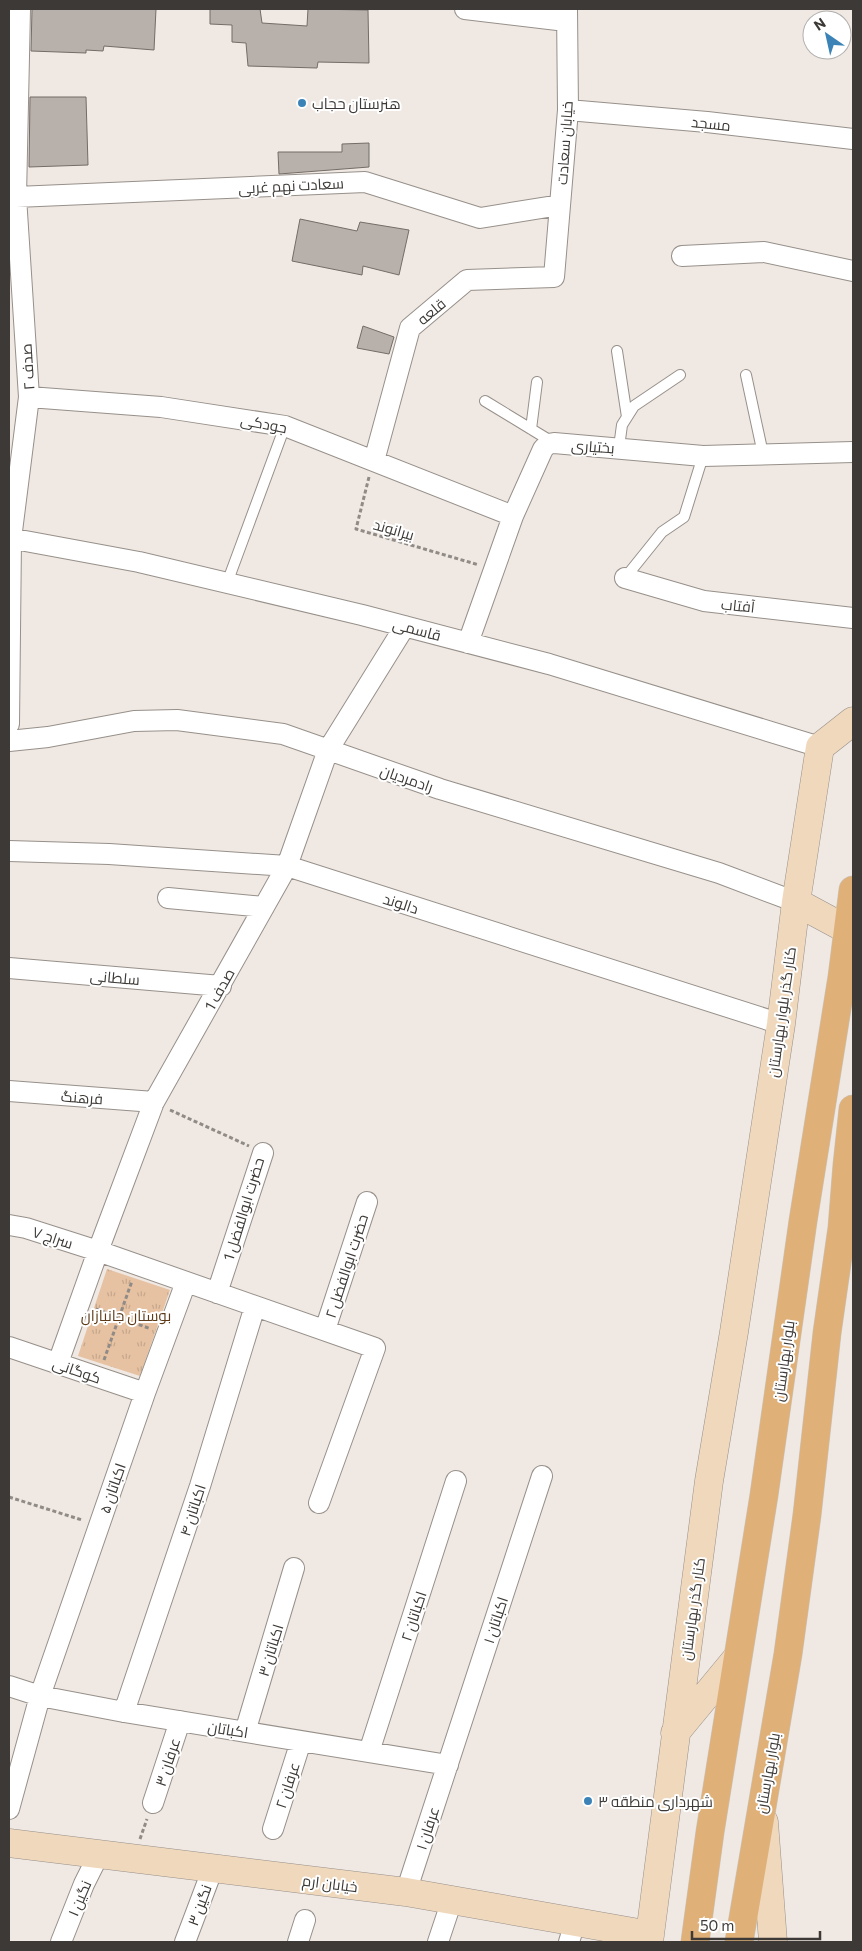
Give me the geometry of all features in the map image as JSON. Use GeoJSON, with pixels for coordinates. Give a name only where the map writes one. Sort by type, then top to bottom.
{"type":"FeatureCollection","features":[{"type":"Feature","properties":{"kind":"main road"},"geometry":{"type":"LineString","coordinates":[[820,747],[853,721]]}},
{"type":"Feature","properties":{"kind":"main road","name":"کنار گذر بلوار بهارستان"},"geometry":{"type":"LineString","coordinates":[[742,1277],[781,1024],[796,902],[820,747]]}},
{"type":"Feature","properties":{"kind":"main road","name":"بلوار بهارستان"},"geometry":{"type":"LineString","coordinates":[[695,1942],[710,1832],[764,1495],[803,1221],[842,977],[853,890]]}},
{"type":"Feature","properties":{"kind":"main road"},"geometry":{"type":"LineString","coordinates":[[796,902],[848,930]]}},
{"type":"Feature","properties":{"kind":"main road","name":"بلوار بهارستان"},"geometry":{"type":"LineString","coordinates":[[739,1942],[791,1636],[842,1228],[853,1108]]}},
{"type":"Feature","properties":{"kind":"main road"},"geometry":{"type":"LineString","coordinates":[[803,1221],[808,1254],[814,1259],[822,1259],[828,1254],[842,1228]]}},
{"type":"Feature","properties":{"kind":"main road","name":"کنار گذر بهارستان"},"geometry":{"type":"LineString","coordinates":[[650,1939],[708,1481],[742,1277]]}},
{"type":"Feature","properties":{"kind":"main road"},"geometry":{"type":"LineString","coordinates":[[787,1330],[798,1302],[804,1297],[812,1297],[819,1301],[828,1333]]}},
{"type":"Feature","properties":{"kind":"main road"},"geometry":{"type":"LineString","coordinates":[[675,1733],[737,1658]]}},
{"type":"Feature","properties":{"kind":"main road"},"geometry":{"type":"LineString","coordinates":[[763,1799],[773,1942]]}},
{"type":"Feature","properties":{"kind":"main road","name":"خیابان ارم"},"geometry":{"type":"LineString","coordinates":[[9,1842],[406,1892],[452,1900],[572,1932],[650,1939]]}},
{"type":"Feature","properties":{"kind":"street","name":"صدف ۲"},"geometry":{"type":"LineString","coordinates":[[9,724],[10,538],[29,396],[16,197],[20,9]]}},
{"type":"Feature","properties":{"kind":"street"},"geometry":{"type":"LineString","coordinates":[[465,9],[567,15]]}},
{"type":"Feature","properties":{"kind":"street","name":"خیابان سعادت"},"geometry":{"type":"LineString","coordinates":[[554,278],[568,110],[567,15]]}},
{"type":"Feature","properties":{"kind":"street","name":"مسجد"},"geometry":{"type":"LineString","coordinates":[[568,110],[707,122],[853,139]]}},
{"type":"Feature","properties":{"kind":"street","name":"سعادت نهم غربی"},"geometry":{"type":"LineString","coordinates":[[16,197],[365,182],[480,218],[560,205]]}},
{"type":"Feature","properties":{"kind":"street"},"geometry":{"type":"LineString","coordinates":[[682,256],[764,252],[853,271]]}},
{"type":"Feature","properties":{"kind":"street","name":"قلعه"},"geometry":{"type":"LineString","coordinates":[[374,461],[410,328],[467,280],[554,278]]}},
{"type":"Feature","properties":{"kind":"street","name":"جودکی"},"geometry":{"type":"LineString","coordinates":[[29,396],[161,407],[285,426],[512,516]]}},
{"type":"Feature","properties":{"kind":"street","name":"بختیاری"},"geometry":{"type":"LineString","coordinates":[[468,643],[512,516],[543,449],[548,444],[703,456],[853,452]]}},
{"type":"Feature","properties":{"kind":"street","name":"قاسمی"},"geometry":{"type":"LineString","coordinates":[[10,538],[139,562],[405,626],[558,667],[820,747]]}},
{"type":"Feature","properties":{"kind":"street","name":"آفتاب"},"geometry":{"type":"LineString","coordinates":[[625,578],[704,601],[853,618]]}},
{"type":"Feature","properties":{"kind":"street","name":"صدف 1"},"geometry":{"type":"LineString","coordinates":[[58,1363],[154,1102],[287,866],[328,750],[405,626]]}},
{"type":"Feature","properties":{"kind":"street","name":"رادمردیان"},"geometry":{"type":"LineString","coordinates":[[9,741],[48,737],[134,721],[177,720],[283,734],[440,789],[719,873],[796,902]]}},
{"type":"Feature","properties":{"kind":"street","name":"دالوند"},"geometry":{"type":"LineString","coordinates":[[9,851],[109,854],[287,866],[781,1024]]}},
{"type":"Feature","properties":{"kind":"street"},"geometry":{"type":"LineString","coordinates":[[168,898],[264,907]]}},
{"type":"Feature","properties":{"kind":"street","name":"سلطانی"},"geometry":{"type":"LineString","coordinates":[[9,968],[221,986]]}},
{"type":"Feature","properties":{"kind":"street","name":"فرهنگ"},"geometry":{"type":"LineString","coordinates":[[9,1091],[154,1102]]}},
{"type":"Feature","properties":{"kind":"street","name":"حضرت ابوالفضل 1"},"geometry":{"type":"LineString","coordinates":[[217,1293],[263,1153]]}},
{"type":"Feature","properties":{"kind":"street","name":"حضرت ابوالفضل ۲"},"geometry":{"type":"LineString","coordinates":[[325,1330],[366,1202]]}},
{"type":"Feature","properties":{"kind":"street","name":"سراج ۷"},"geometry":{"type":"LineString","coordinates":[[9,1225],[26,1228],[98,1251],[375,1348],[319,1503]]}},
{"type":"Feature","properties":{"kind":"street","name":"اکباتان ۵"},"geometry":{"type":"LineString","coordinates":[[9,1809],[40,1696],[145,1393],[186,1282]]}},
{"type":"Feature","properties":{"kind":"street","name":"اکباتان ۴"},"geometry":{"type":"LineString","coordinates":[[124,1712],[200,1486],[255,1306]]}},
{"type":"Feature","properties":{"kind":"street","name":"کوگانی"},"geometry":{"type":"LineString","coordinates":[[9,1347],[145,1393]]}},
{"type":"Feature","properties":{"kind":"street","name":"اکباتان ۱"},"geometry":{"type":"LineString","coordinates":[[448,1764],[542,1476]]}},
{"type":"Feature","properties":{"kind":"street","name":"اکباتان ۲"},"geometry":{"type":"LineString","coordinates":[[369,1752],[456,1481]]}},
{"type":"Feature","properties":{"kind":"street","name":"اکباتان ۳"},"geometry":{"type":"LineString","coordinates":[[245,1732],[294,1568]]}},
{"type":"Feature","properties":{"kind":"street","name":"اکباتان"},"geometry":{"type":"LineString","coordinates":[[9,1686],[40,1696],[124,1712],[448,1764]]}},
{"type":"Feature","properties":{"kind":"street","name":"عرفان ۳"},"geometry":{"type":"LineString","coordinates":[[153,1802],[180,1721]]}},
{"type":"Feature","properties":{"kind":"street","name":"عرفان ۲"},"geometry":{"type":"LineString","coordinates":[[273,1829],[301,1741]]}},
{"type":"Feature","properties":{"kind":"street","name":"عرفان ۱"},"geometry":{"type":"LineString","coordinates":[[406,1892],[448,1764]]}},
{"type":"Feature","properties":{"kind":"street","name":"نگین ۱"},"geometry":{"type":"LineString","coordinates":[[61,1942],[84,1884],[99,1854]]}},
{"type":"Feature","properties":{"kind":"street","name":"نگین ۳"},"geometry":{"type":"LineString","coordinates":[[185,1942],[212,1868]]}},
{"type":"Feature","properties":{"kind":"street"},"geometry":{"type":"LineString","coordinates":[[438,1942],[452,1900]]}},
{"type":"Feature","properties":{"kind":"street"},"geometry":{"type":"LineString","coordinates":[[298,1942],[306,1920]]}},
{"type":"Feature","properties":{"kind":"lane"},"geometry":{"type":"LineString","coordinates":[[617,351],[627,417]]}},
{"type":"Feature","properties":{"kind":"lane"},"geometry":{"type":"LineString","coordinates":[[619,448],[622,425],[634,406],[680,375]]}},
{"type":"Feature","properties":{"kind":"lane"},"geometry":{"type":"LineString","coordinates":[[746,375],[763,454]]}},
{"type":"Feature","properties":{"kind":"lane"},"geometry":{"type":"LineString","coordinates":[[531,429],[537,382]]}},
{"type":"Feature","properties":{"kind":"lane"},"geometry":{"type":"LineString","coordinates":[[485,401],[554,443]]}},
{"type":"Feature","properties":{"kind":"lane"},"geometry":{"type":"LineString","coordinates":[[227,583],[285,426]]}},
{"type":"Feature","properties":{"kind":"lane"},"geometry":{"type":"LineString","coordinates":[[625,578],[662,532],[684,518],[703,456]]}},
{"type":"Feature","properties":{"kind":"path","name":"بیرانوند"},"geometry":{"type":"LineString","coordinates":[[374,461],[356,529],[494,569]]}},
{"type":"Feature","properties":{"kind":"path","name":"حضرت ابوالفضل 1"},"geometry":{"type":"LineString","coordinates":[[154,1102],[263,1153]]}},
{"type":"Feature","properties":{"kind":"path"},"geometry":{"type":"LineString","coordinates":[[98,1377],[138,1265]]}},
{"type":"Feature","properties":{"kind":"path"},"geometry":{"type":"LineString","coordinates":[[79,1303],[120,1316],[167,1335]]}},
{"type":"Feature","properties":{"kind":"path"},"geometry":{"type":"LineString","coordinates":[[9,1496],[99,1526]]}},
{"type":"Feature","properties":{"kind":"path"},"geometry":{"type":"LineString","coordinates":[[134,1858],[153,1802]]}},
{"type":"Feature","properties":{"kind":"green space","name":"بوستان جانبازان"},"geometry":{"type":"Polygon","coordinates":[[[107,1269],[170,1290],[140,1376],[78,1356],[107,1269]]]}},
{"type":"Feature","properties":{"kind":"building"},"geometry":{"type":"Polygon","coordinates":[[[32,9],[156,9],[154,50],[104,46],[103,51],[86,50],[86,53],[31,51],[32,9]]]}},
{"type":"Feature","properties":{"kind":"building"},"geometry":{"type":"Polygon","coordinates":[[[210,9],[260,9],[262,23],[307,26],[308,9],[368,10],[369,63],[318,62],[317,68],[248,66],[246,43],[232,42],[232,25],[210,24],[210,9]]]}},
{"type":"Feature","properties":{"kind":"building"},"geometry":{"type":"Polygon","coordinates":[[[30,97],[86,97],[88,165],[29,167],[30,97]]]}},
{"type":"Feature","properties":{"kind":"building"},"geometry":{"type":"Polygon","coordinates":[[[369,143],[369,167],[279,174],[278,152],[342,152],[342,144],[369,143]]]}},
{"type":"Feature","properties":{"kind":"building"},"geometry":{"type":"Polygon","coordinates":[[[300,219],[357,231],[360,222],[409,230],[399,275],[363,266],[362,275],[292,261],[300,219]]]}},
{"type":"Feature","properties":{"kind":"building"},"geometry":{"type":"Polygon","coordinates":[[[363,326],[394,337],[389,354],[357,348],[363,326]]]}},
{"type":"Feature","properties":{"kind":"place","name":"هنرستان حجاب"},"geometry":{"type":"Point","coordinates":[302,103]}},
{"type":"Feature","properties":{"kind":"place","name":"شهرداری منطقه ۳"},"geometry":{"type":"Point","coordinates":[588,1801]}}]}
